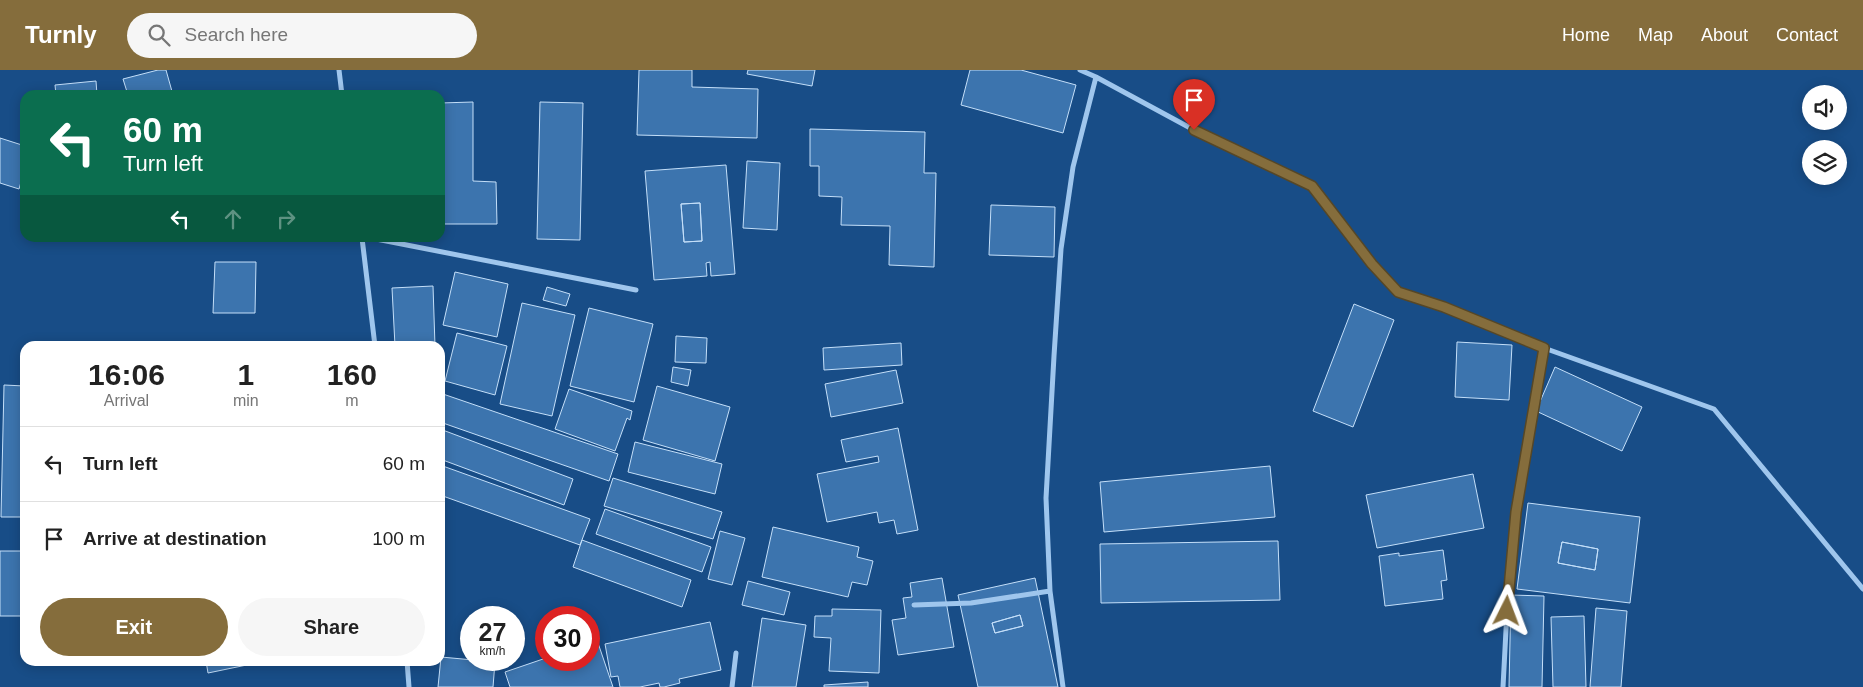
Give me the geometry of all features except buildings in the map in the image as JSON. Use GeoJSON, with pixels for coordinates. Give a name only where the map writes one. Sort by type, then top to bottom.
{"type":"FeatureCollection","features":[{"type":"Feature","properties":{"kind":"street"},"geometry":{"type":"LineString","coordinates":[[339,70],[341,90]]}},
{"type":"Feature","properties":{"kind":"street"},"geometry":{"type":"LineString","coordinates":[[1080,70],[1194,130],[1312,186],[1372,264],[1398,292],[1444,307],[1544,348],[1714,410],[1863,589]]}},
{"type":"Feature","properties":{"kind":"street"},"geometry":{"type":"LineString","coordinates":[[1063,687],[1050,591],[1046,498],[1061,249],[1073,167],[1096,77]]}},
{"type":"Feature","properties":{"kind":"street"},"geometry":{"type":"LineString","coordinates":[[362,242],[374,341]]}},
{"type":"Feature","properties":{"kind":"street"},"geometry":{"type":"LineString","coordinates":[[391,242],[636,290]]}},
{"type":"Feature","properties":{"kind":"street"},"geometry":{"type":"LineString","coordinates":[[1504,687],[1508,592],[1516,512],[1544,348]]}},
{"type":"Feature","properties":{"kind":"street"},"geometry":{"type":"LineString","coordinates":[[914,605],[971,603],[1050,591]]}},
{"type":"Feature","properties":{"kind":"street"},"geometry":{"type":"LineString","coordinates":[[732,687],[736,653]]}},
{"type":"Feature","properties":{"kind":"street"},"geometry":{"type":"LineString","coordinates":[[407,666],[409,687]]}},
{"type":"Feature","properties":{"kind":"route"},"geometry":{"type":"LineString","coordinates":[[1194,130],[1312,186],[1372,264],[1398,292],[1444,307],[1544,348],[1516,512],[1507,611]]}}]}
